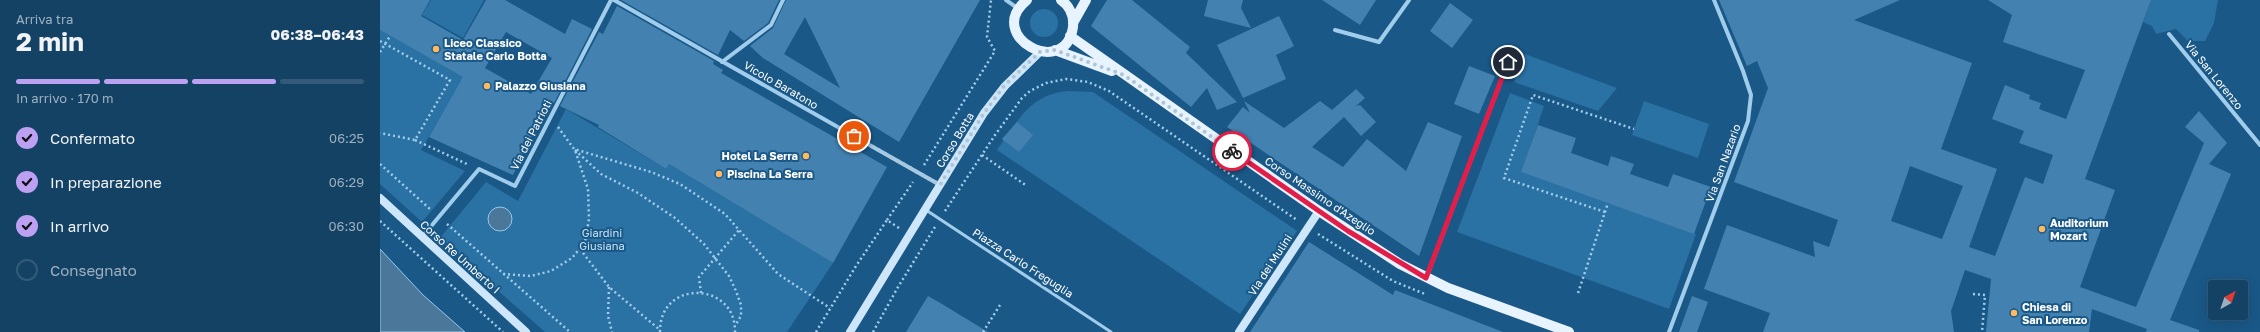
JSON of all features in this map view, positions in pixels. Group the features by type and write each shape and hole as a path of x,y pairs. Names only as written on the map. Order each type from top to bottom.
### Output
{"main road":[{"path":"1027,0 1019,9 1016,23 1020,39 1028,47 1040,52 1055,50 1064,44 1070,36 1073,23 1086,0"},
{"path":"1061,0 1069,9 1073,23"},
{"name":"Corso Massimo d'Azeglio","path":"1070,36 1319,211 1400,264 1426,278 1569,332"},
{"name":"Corso Massimo d'Azeglio","path":"1055,50 1124,75"},
{"name":"Corso Botta","path":"850,332 984,113 1004,86 1040,52"},
{"name":"Corso Re Umberto I","path":"380,198 526,332"},
{"name":"Via dei Mulini","path":"1239,332 1319,211"}],"street":[{"name":"Vicolo Baratono","path":"612,0 940,185"},
{"name":"Via dei Patrioti","path":"479,169 515,186 612,0"},
{"path":"722,62 771,25 783,0"},
{"path":"1006,0 1019,9"},
{"path":"1335,30 1379,42 1409,0"},
{"name":"Via San Nazario","path":"1669,332 1748,121 1751,95 1743,71 1714,0"},
{"name":"Via San Lorenzo","path":"2169,34 2260,145"},
{"path":"1426,278 1508,62"},
{"path":"422,237 479,169"}],"lane":[{"name":"Piazza Carlo Freguglia","path":"925,210 1111,332"}],"path":[{"path":"816,332 887,220 919,174 995,51 987,36 991,0"},
{"path":"380,52 390,36"},
{"path":"380,41 450,80 415,140"},
{"path":"873,332 924,244 982,155 1022,98 1030,91 1046,83 1066,79 1088,82 1109,91 1308,227 1393,281 1428,296"},
{"path":"1605,212 1504,178 1533,95 1634,129"},
{"path":"551,117 574,149 601,174 638,193 688,228 716,258 729,276 741,305 741,316 735,326"},
{"path":"380,133 415,140 479,169"},
{"path":"574,149 651,172 680,184 724,214 778,274 830,308"},
{"path":"502,274 531,276 551,271 572,258 585,242 589,219 588,189 574,149"},
{"path":"982,155 1026,186"},
{"path":"380,164 502,274 570,332"},
{"path":"1578,293 1608,203"},
{"path":"887,220 924,244"},
{"path":"380,221 503,332"},
{"path":"701,293 699,277 739,230"},
{"path":"580,249 609,287 660,331"},
{"path":"609,287 607,303 612,332"},
{"path":"660,331 663,315 672,302 685,295 701,293 713,296 726,306 731,314 735,326 735,332"},
{"path":"1972,294 1985,294 1982,332"},
{"path":"983,332 1000,304"}],"green space":[{"path":"431,0 484,0 463,38 422,15"},
{"path":"2151,0 2218,0 2214,23 2205,41 2188,41 2176,29 2156,34 2152,26 2143,22"},
{"path":"1044,9 1054,13 1058,23 1054,33 1044,37 1034,33 1030,23 1034,13"},
{"path":"380,30 464,77 421,150 465,171 422,222 380,184"},
{"path":"1525,54 1617,88 1598,111 1514,82"},
{"path":"1068,91 1093,92 1297,231 1240,314 997,150 1018,120 1034,104 1055,93"},
{"path":"1510,93 1544,106 1522,172 1696,234 1669,309 1457,232"},
{"path":"1644,101 1709,124 1698,158 1632,135"},
{"name":"Giardini Giusiana","path":"566,109 666,169 669,164 833,263 787,332 545,332 439,239 486,182 518,201"}],"shaded area":[{"path":"495,207 505,207 512,214 512,224 505,231 495,231 488,224 488,214"},
{"path":"380,249 423,295 465,332 380,332"}],"building":[{"name":"Palazzo Giusiana","path":"380,0 430,0 421,16 463,40 486,0 505,0 565,34 572,19 592,29 554,103 549,100 513,175 429,137 463,77 380,30","holes":["506,32 552,58 531,94 485,68"]},
{"path":"621,0 779,0 768,23 744,41 730,30 718,55"},
{"path":"786,0 980,0 899,142 763,58 750,46 773,28","holes":["805,17 840,88 784,54"]},
{"path":"1107,0 1132,0 1190,47 1186,53 1237,102 1217,110 1207,88 1191,107 1091,26"},
{"path":"1208,0 1243,0 1241,8 1251,28 1204,16"},
{"path":"1322,0 1376,0 1360,25"},
{"path":"1719,0 1900,0 1854,20 1972,63 1941,149 1997,169 1969,247 1995,256 2025,177 2043,184 2053,155 2019,143 2024,131 1992,119 2005,85 2030,95 2029,99 2041,103 2039,109 2066,119 2085,70 2003,42 2012,15 1988,0 2151,0 2085,179 2115,190 2080,287 2136,307 2204,143 2185,127 2199,111 2227,143 2209,164 2231,174 2170,320 2199,330 2199,332 2146,332 2147,329 2092,309 2089,332 1986,332 1991,279 1965,270 1951,311 1954,332 1763,332 1770,313 1704,289 1727,225 1815,257 1813,241 1829,247 1838,220 1734,182 1768,88 1757,61 1747,66","holes":["1910,166 1963,186 1942,239 1891,221"]},
{"path":"1450,3 1473,20 1452,48 1430,31"},
{"path":"617,6 714,61 713,64 723,70 721,73 887,167 833,263 669,164 666,169 598,127 599,125 560,106 599,32 603,34"},
{"path":"1279,16 1294,46 1276,55 1286,79 1243,98 1217,45"},
{"path":"1469,66 1495,76 1479,114 1454,104"},
{"path":"1356,89 1365,98 1356,106 1360,105 1376,122 1361,136 1344,117 1312,147 1343,167 1367,139 1406,171 1428,122 1462,136 1419,256 1227,127 1243,107 1250,113 1244,101 1284,128 1320,101 1332,110"},
{"path":"1017,122 1033,135 1019,152 1002,139"},
{"path":"1538,125 1576,138 1571,153 1608,166 1611,156 1634,164 1630,174 1668,187 1673,174 1711,187 1694,234 1521,172"},
{"path":"1309,242 1393,295 1395,290 1503,332 1250,332"},
{"path":"928,296 942,304 988,332 906,332"},
{"path":"1692,296 1708,302 1697,332 1679,332"}],"way so far":[{"path":"854,136 940,185 984,113 1004,86 1040,52 1055,50 1124,75 1232,151"}],"place":[{"name":"Liceo Classico Statale Carlo Botta","path":"436,49"},
{"name":"Palazzo Giusiana","path":"487,86"},
{"name":"Hotel La Serra","path":"806,156"},
{"name":"Piscina La Serra","path":"719,174"},
{"name":"Auditorium Mozart","path":"2042,229"},
{"name":"Chiesa di San Lorenzo","path":"2014,313"}],"route":[{"path":"1232,151 1348,231 1400,264 1426,278 1508,62"}]}
